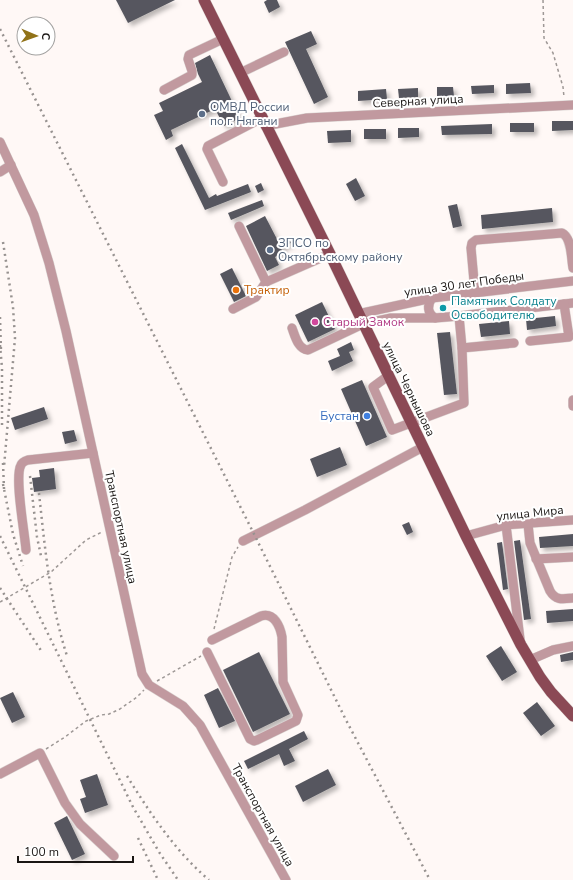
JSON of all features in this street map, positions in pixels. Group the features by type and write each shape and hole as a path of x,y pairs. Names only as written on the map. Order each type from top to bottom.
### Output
{"main road":[{"name":"улица Чернышова","path":"204,0 330,254 466,536 521,645 551,692 573,716"}],"street":[{"path":"164,90 192,75 188,58 189,55 223,39"},
{"path":"240,73 284,52"},
{"name":"Северная улица","path":"223,182 207,149 208,146 264,122 307,118 569,105"},
{"name":"Транспортная улица","path":"0,142 34,214 49,263 93,453 139,664 144,679 149,685 183,706 200,725 286,880"},
{"path":"0,172 11,165"},
{"path":"239,226 266,282"},
{"path":"475,292 471,248 472,243 476,240 562,233 566,235 569,241 573,268"},
{"path":"233,309 256,297 266,282 330,254"},
{"name":"улица 30 лет Победы","path":"361,319 432,298 573,281"},
{"path":"432,298 429,302 428,309 430,315 435,318"},
{"path":"530,341 571,336 569,304"},
{"name":"улица 30 лет Победы","path":"361,319 399,317 435,318 569,304"},
{"path":"388,376 373,387 392,430 464,403 459,316"},
{"path":"292,328 300,347 304,350 308,350 361,319"},
{"path":"462,348 514,343"},
{"path":"573,400 573,406"},
{"path":"243,541 305,510 423,447"},
{"path":"26,550 19,483 20,466 28,460 93,453"},
{"name":"улица Мира","path":"466,536 506,525 573,520"},
{"path":"528,524 530,543 553,597 559,599 573,598"},
{"path":"506,525 521,645"},
{"path":"536,560 573,558"},
{"path":"207,652 250,740 257,740 296,721 298,715 283,682 282,637 274,618 268,614 261,616 212,640"},
{"path":"530,660 553,650 573,646"},
{"path":"0,774 40,753 72,814 80,824 114,856"}],"path":[{"path":"543,0 544,38 553,53 569,105"},
{"path":"0,602 51,572 86,540 109,528"},
{"path":"212,640 232,557 236,549 243,541"},
{"path":"40,753 65,737 86,720 109,714 120,709 137,697 149,685 207,652"}],"building":[{"path":"116,0 175,0 128,23"},
{"path":"267,0 277,0 280,7 269,13 264,2"},
{"path":"311,31 317,44 306,49 328,97 314,104 285,42"},
{"path":"210,55 240,118 224,126 215,109 171,130 173,136 166,140 154,115 163,111 159,103 202,82 195,63"},
{"path":"530,83 531,93 506,94 506,84"},
{"path":"494,85 494,93 472,94 471,86"},
{"path":"437,87 453,87 454,96 437,97"},
{"path":"418,88 418,97 399,98 398,89"},
{"path":"386,89 387,99 358,101 358,91"},
{"path":"552,121 573,121 573,130 552,131"},
{"path":"510,123 534,123 534,132 510,132"},
{"path":"492,124 492,134 442,135 441,126"},
{"path":"398,128 419,128 419,137 398,138"},
{"path":"364,129 386,129 386,139 364,139"},
{"path":"351,130 351,142 328,143 327,131"},
{"path":"182,144 209,198 216,194 217,196 248,184 251,192 205,210 175,148"},
{"path":"356,178 365,196 355,201 346,184"},
{"path":"261,183 264,190 258,193 255,186"},
{"path":"262,200 264,206 231,220 228,213"},
{"path":"457,204 462,226 453,228 448,206"},
{"path":"552,208 553,222 482,229 481,215"},
{"path":"265,216 278,241 288,236 291,243 281,248 283,253 275,257 279,265 267,271 246,226"},
{"path":"232,268 246,296 234,302 220,274"},
{"name":"Старый Замок","path":"322,302 335,329 308,342 295,315"},
{"path":"555,316 556,326 527,330 526,319"},
{"path":"509,321 510,334 481,337 479,324"},
{"path":"450,332 457,394 444,395 437,333"},
{"path":"351,342 354,350 349,352 353,361 332,371 328,361 340,356 337,349"},
{"path":"362,380 387,437 366,446 341,389"},
{"path":"44,407 48,419 15,430 11,418"},
{"path":"74,430 77,441 65,444 62,432"},
{"path":"340,447 347,465 317,477 310,459"},
{"path":"54,468 56,489 34,492 32,478 40,477 39,470"},
{"path":"409,522 413,532 407,535 402,525"},
{"path":"573,534 573,546 540,548 539,537"},
{"path":"520,540 531,619 524,620 514,541"},
{"path":"502,542 508,589 503,590 497,543"},
{"path":"573,609 573,621 547,623 546,611"},
{"path":"501,646 517,672 502,681 486,656"},
{"path":"259,652 290,714 253,732 223,670"},
{"path":"573,652 573,660 561,662 560,655"},
{"path":"218,688 235,721 219,728 204,695"},
{"path":"13,692 25,717 12,723 0,698"},
{"path":"537,702 555,726 541,736 523,713"},
{"path":"304,731 308,739 289,749 295,761 284,766 279,754 248,769 244,761"},
{"path":"328,769 336,785 303,802 295,786"},
{"path":"97,774 108,805 85,813 80,799 86,797 80,780"},
{"path":"67,816 85,854 72,860 54,823"}],"railway":[{"path":"0,29 346,720 430,880"},
{"path":"3,242 13,307 15,338 4,467"},
{"path":"0,317 1,351"},
{"path":"0,345 2,368 2,425"},
{"path":"3,463 4,489"},
{"path":"30,476 37,537 41,556"},
{"path":"3,484 13,534 23,566"},
{"path":"39,493 52,596 67,656"},
{"path":"0,536 133,807 159,852 178,880"},
{"path":"0,588 42,652"},
{"path":"127,776 154,818 174,844 209,880"},
{"path":"138,838 158,880"}],"place":[{"name":"ОМВД России по г. Нягани","path":"202,114"},
{"name":"ЗПСО по Октябрьскому району","path":"270,250"},
{"name":"Трактир","path":"236,290"},
{"name":"Памятник Солдату Освободителю","path":"443,308"},
{"name":"Старый Замок","path":"315,322"},
{"name":"Бустан","path":"367,416"}]}
